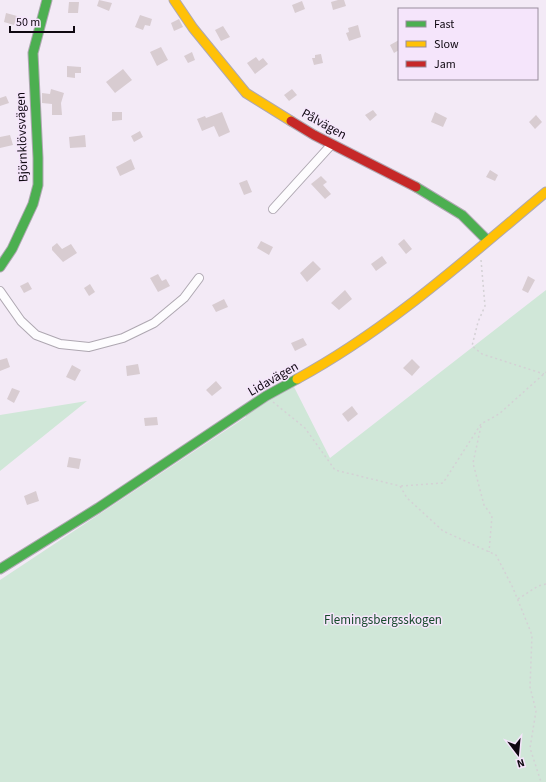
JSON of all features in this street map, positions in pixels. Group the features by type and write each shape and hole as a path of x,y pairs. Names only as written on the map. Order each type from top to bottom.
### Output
{"street":[{"name":"Björnklövsvägen","path":"0,266 12,249 33,204 38,186 33,53 47,0"},
{"name":"Pålvägen","path":"174,0 193,28 246,93 308,131 406,181 462,215 487,240"},
{"path":"273,209 332,144"},
{"name":"Lidavägen","path":"0,569 98,508 266,396 316,369 376,331 424,295 487,240 546,192"},
{"path":"0,291 21,321 36,335 60,344 89,347 123,338 154,322 184,298 199,278"}],"path":[{"path":"477,249 480,253 481,260 485,306 483,314 478,322 472,346 482,354 545,373"},
{"path":"266,396 304,428 335,470 400,486 443,484 481,424 499,414 545,373"},
{"path":"481,424 473,463 484,505 492,516 489,552"},
{"path":"400,486 408,498 443,531 496,555 518,599 532,635 530,687 536,711 530,748 541,782"},
{"path":"518,599 538,586 546,584"}],"green space":[{"name":"Flemingsbergsskogen","path":"546,290 546,782 0,782 0,580 246,417 243,412 293,385 330,458"},
{"path":"87,401 0,471 0,415"}],"building":[{"path":"99,0 112,3 109,11 97,6"},
{"path":"344,0 346,6 333,10 331,2"},
{"path":"302,1 305,9 295,13 292,5"},
{"path":"69,2 79,2 78,13 68,13"},
{"path":"6,13 17,16 14,25 4,22"},
{"path":"140,15 152,19 150,26 145,25 143,30 135,27"},
{"path":"179,19 183,27 174,31 171,23"},
{"path":"358,25 361,37 349,41 346,33 349,32 348,28"},
{"path":"223,26 230,37 221,41 215,30"},
{"path":"398,41 398,51 394,53 390,45"},
{"path":"161,47 168,60 157,66 150,52"},
{"path":"192,52 195,60 188,63 184,56"},
{"path":"321,54 323,63 314,65 312,58 315,58 315,55"},
{"path":"256,57 259,61 263,58 268,64 255,74 247,63"},
{"path":"67,66 81,67 81,73 75,73 75,78 67,77"},
{"path":"123,69 132,80 115,93 106,82"},
{"path":"51,89 64,93 61,103 62,115 52,115 52,104 42,103 42,93 50,94"},
{"path":"292,89 297,95 289,101 284,95"},
{"path":"6,96 9,103 0,106 0,98"},
{"path":"373,110 377,115 370,121 365,115"},
{"path":"112,112 122,112 122,120 112,121"},
{"path":"222,112 230,132 219,137 214,126 202,131 197,119 205,116 206,118"},
{"path":"435,112 447,118 443,127 431,122"},
{"path":"536,115 542,122 535,129 529,122"},
{"path":"140,131 143,137 134,142 131,136"},
{"path":"10,135 13,145 0,148 0,137"},
{"path":"85,135 86,147 70,148 69,137"},
{"path":"131,159 135,169 120,176 116,167"},
{"path":"490,170 498,175 495,181 486,177"},
{"path":"321,176 327,182 323,185 331,194 325,199 311,184"},
{"path":"247,180 252,192 244,195 239,183"},
{"path":"404,239 412,249 406,254 398,244"},
{"path":"261,241 273,247 269,255 257,248"},
{"path":"57,243 62,249 71,244 77,253 63,262 52,250 52,247"},
{"path":"382,256 387,263 376,271 371,264"},
{"path":"313,261 321,269 307,282 300,273"},
{"path":"158,274 162,281 166,279 170,286 158,292 150,278"},
{"path":"528,276 535,280 528,293 522,290"},
{"path":"28,282 32,289 24,293 20,286"},
{"path":"90,284 95,292 89,296 84,288"},
{"path":"345,290 352,299 339,310 331,303"},
{"path":"224,299 228,307 216,312 212,305"},
{"path":"303,338 307,345 295,351 291,343"},
{"path":"7,358 10,367 0,371 0,360"},
{"path":"412,359 420,367 412,376 403,368"},
{"path":"138,364 140,374 127,376 126,366"},
{"path":"72,365 81,370 75,381 66,377"},
{"path":"216,381 222,388 212,396 206,390"},
{"path":"12,388 20,391 14,403 7,399"},
{"path":"352,406 358,414 348,422 342,414"},
{"path":"157,417 158,425 145,426 144,418"},
{"path":"69,457 81,459 79,469 67,467"},
{"path":"36,491 39,501 27,505 24,496"}],"traffic: fast":[{"path":"0,267 12,249 33,204 38,185 33,53 47,0"},
{"path":"416,187 462,215 487,240"},
{"path":"0,569 98,508 266,396 297,379"}],"traffic: slow":[{"path":"174,0 193,28 246,93 291,121"},
{"path":"297,379 331,359 395,316 546,192"}],"traffic: jam":[{"path":"291,121 314,135 416,187"}]}
